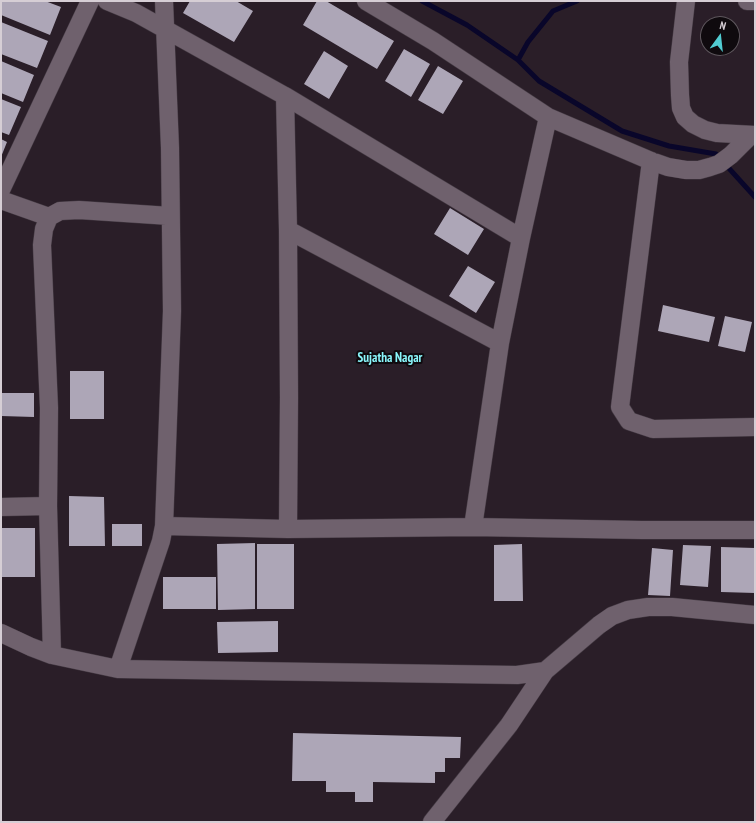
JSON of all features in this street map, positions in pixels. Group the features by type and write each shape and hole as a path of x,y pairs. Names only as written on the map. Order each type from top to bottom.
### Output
{"street":[{"path":"1,190 90,1"},
{"path":"107,1 136,13 166,29 285,96 521,238"},
{"path":"118,669 161,541 164,526 172,311 170,148 164,1"},
{"path":"366,1 433,41 548,117 668,167 686,170 699,170 719,164 753,135"},
{"path":"686,1 679,62 681,108 685,117 693,124 705,130 717,133 753,135"},
{"path":"747,1 755,2"},
{"path":"285,96 290,398 288,529"},
{"path":"473,527 500,343 521,238 548,117"},
{"path":"652,161 620,407 629,421 652,429 755,427"},
{"path":"1,200 49,217"},
{"path":"52,655 48,506 49,408 42,245 44,229 49,217 60,211 79,210 170,216"},
{"path":"288,230 500,343"},
{"path":"1,507 48,506"},
{"path":"164,526 288,529 473,527 642,530 755,530"},
{"path":"432,822 509,725 545,671 599,625 612,616 628,610 648,607 672,607 755,615"},
{"path":"1,633 52,655 118,669 517,675 545,671"}],"building":[{"path":"1,1 45,1 61,7 50,35 1,15"},
{"path":"190,1 236,1 253,11 234,42 183,13"},
{"path":"317,1 326,1 394,41 377,69 303,25"},
{"path":"1,22 48,41 37,68 1,54"},
{"path":"404,49 430,64 411,97 385,81"},
{"path":"324,51 348,66 329,99 304,84"},
{"path":"1,61 34,75 23,102 1,93"},
{"path":"438,66 463,81 443,114 418,100"},
{"path":"1,99 21,107 9,135 1,132"},
{"path":"1,139 7,142 1,157"},
{"path":"450,208 484,229 468,255 434,234"},
{"path":"468,266 495,282 476,313 449,296"},
{"path":"663,305 715,317 709,342 658,331"},
{"path":"725,316 752,322 745,352 718,346"},
{"path":"70,371 104,371 104,419 70,419"},
{"path":"1,393 34,393 34,417 1,416"},
{"path":"69,496 104,497 105,546 69,546"},
{"path":"112,524 142,524 142,546 112,546"},
{"path":"2,528 35,528 35,577 2,577"},
{"path":"255,543 255,609 218,610 217,544"},
{"path":"257,544 294,544 294,609 257,609"},
{"path":"522,544 523,601 494,601 494,545"},
{"path":"683,545 711,546 708,587 680,585"},
{"path":"721,547 755,548 755,593 721,592"},
{"path":"652,548 673,550 670,596 648,595"},
{"path":"163,577 216,577 216,609 163,609"},
{"path":"278,621 278,652 218,653 217,622"},
{"path":"293,733 461,737 460,758 445,758 445,772 435,772 435,783 373,782 373,802 355,802 355,792 326,792 326,781 292,781"}],"waterway":[{"path":"422,1 467,25 518,60 539,81 622,131 669,146 716,154 755,197"},
{"path":"518,60 528,42 553,11 577,1"}],"district":[{"name":"Sujatha Nagar","path":"390,358"}]}
